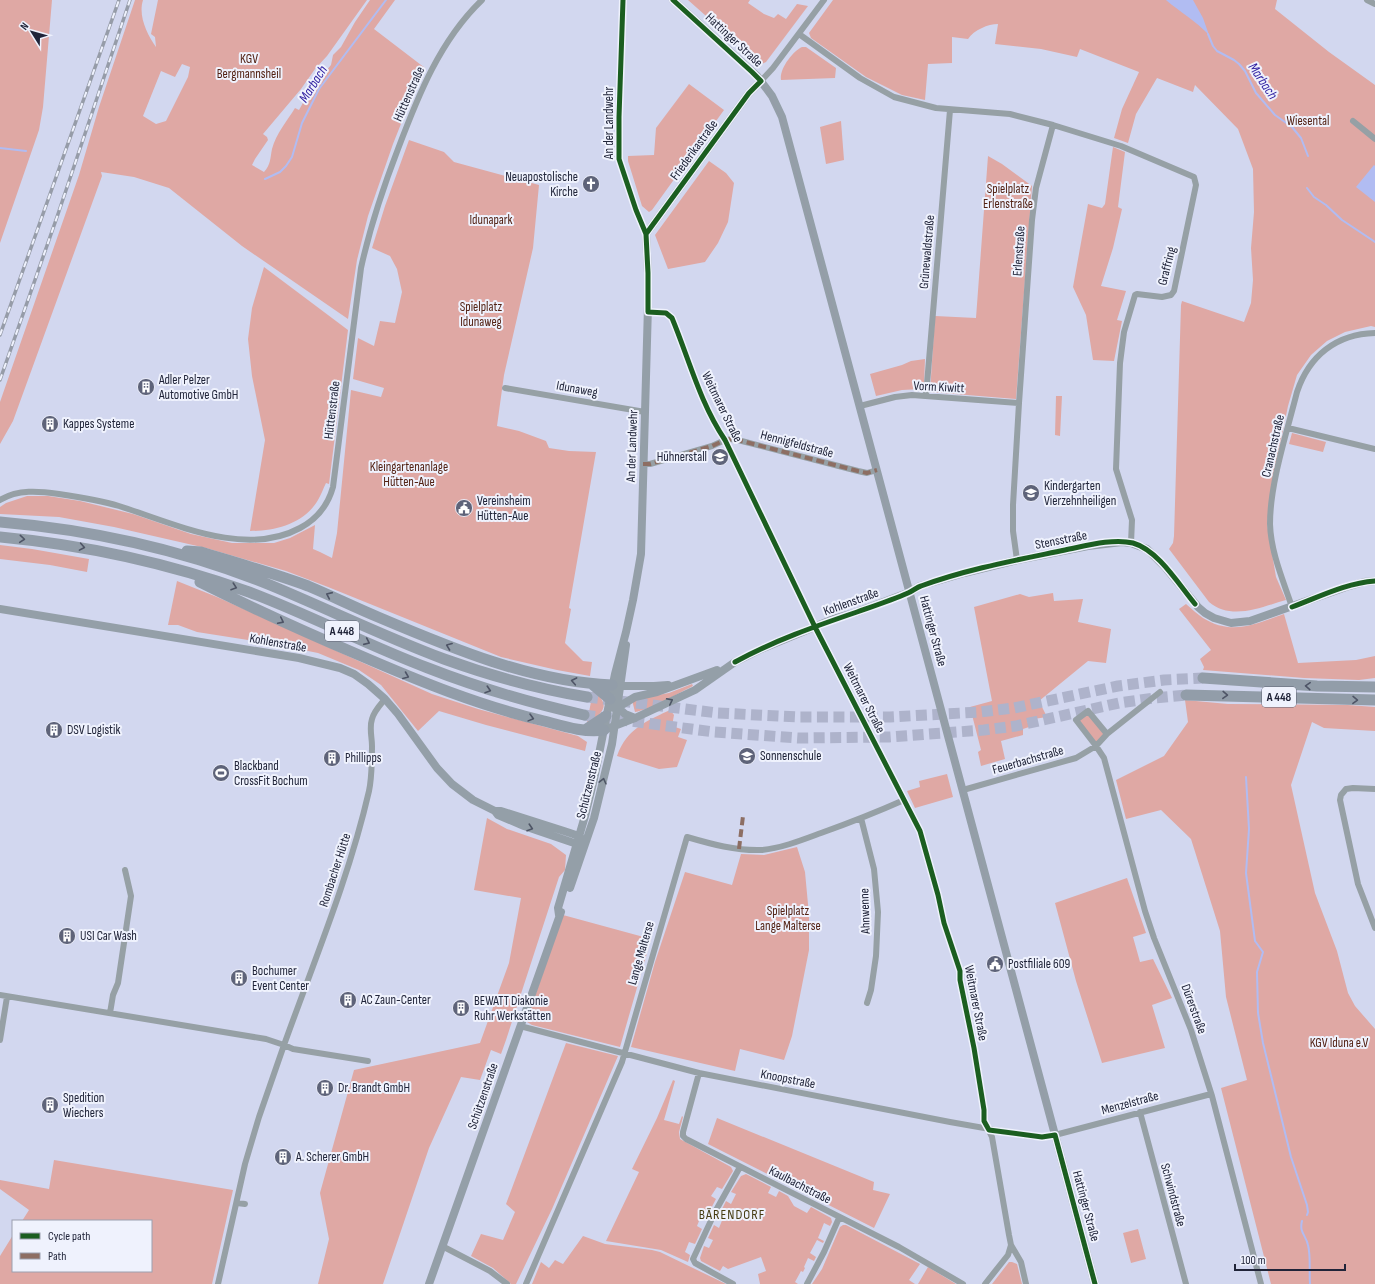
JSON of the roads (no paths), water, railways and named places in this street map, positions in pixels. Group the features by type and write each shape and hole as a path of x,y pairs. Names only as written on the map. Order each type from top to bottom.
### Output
{"highway":[{"name":"A 448","path":"0,522 74,531 150,546 206,562 270,585 443,659 537,688 587,697"},
{"name":"A 448","path":"0,537 91,549 170,567 256,595 427,668 519,699 584,715"},
{"path":"150,546 201,552 242,564 309,587 384,620 469,654 540,674 592,684 616,686"},
{"path":"170,567 309,634 405,675 459,696 504,711 560,725 594,732 604,730"},
{"name":"A 448","path":"1203,678 1309,686 1375,687"},
{"path":"592,684 613,703"},
{"name":"A 448","path":"1186,695 1375,700"},
{"path":"585,730 606,716"}],"street":[{"name":"Hüttenstraße","path":"0,500 14,494 28,492 42,491 62,494 96,500 208,535 242,539 271,539 283,536 292,533 314,519 329,499 334,487 361,268 367,240 379,203 422,88 436,62 452,38 469,14 482,0"},
{"name":"An der Landwehr","path":"614,726 613,703 621,649 626,632 641,554 648,312 646,234 636,210 619,159 618,117 623,0"},
{"name":"Hattinger Straße","path":"674,0 761,81 775,101 786,128 1095,1284"},
{"name":"Friederikastraße","path":"646,234 749,93 773,68 824,0"},
{"path":"1367,0 1375,4"},
{"path":"798,34 860,78 894,97 922,105 950,110 1010,114 1053,125"},
{"name":"Grünewaldstraße","path":"926,396 950,110"},
{"path":"1353,121 1375,139"},
{"name":"Erlenstraße","path":"1017,560 1013,531 1013,504 1032,220 1036,188 1053,125"},
{"name":"Graffring","path":"1053,125 1121,146 1146,156 1194,177 1196,185 1176,285 1173,293 1162,297 1135,295 1124,332 1119,372 1116,469 1132,520 1131,543"},
{"name":"Weitmarer Straße","path":"648,312 666,313 672,318 703,400 718,430 725,440 815,626 920,831 938,895 944,923 960,971 960,980 984,1110 984,1121 989,1130 1005,1206 1011,1245 1020,1262 1026,1284"},
{"name":"Cranachstraße","path":"1292,607 1279,572 1272,543 1270,525 1271,504 1276,477 1300,381 1319,354 1335,343 1361,333 1375,333"},
{"name":"Idunaweg","path":"505,388 645,412"},
{"name":"Vorm Kiwitt","path":"860,406 895,397 926,396 1019,403"},
{"path":"1288,428 1375,449"},
{"name":"Hennigfeldstraße","path":"643,464 650,464 712,446 725,440 734,439 867,473 877,470"},
{"name":"Stensstraße","path":"910,592 920,586 1017,560 1113,542 1131,543 1147,549 1156,557 1198,608 1214,618 1231,623 1244,622 1292,607 1346,587 1364,582 1375,581"},
{"name":"Kohlenstraße","path":"613,703 685,683 815,626 910,592"},
{"name":"Kohlenstraße","path":"0,609 299,658 340,668 354,674 385,699 398,714 437,768 452,784 472,800 495,811 498,816 524,826 581,841"},
{"name":"Kohlenstraße","path":"614,726 635,718 695,690 735,662"},
{"name":"Kohlenstraße","path":"616,686 654,686 685,683"},
{"name":"Feuerbachstraße","path":"963,790 1076,758 1096,746 1107,734 1160,692"},
{"name":"Rombacher Hütte","path":"218,1284 245,1164 259,1117 337,901 355,846 370,789 372,759 370,729 372,719 376,709 385,699"},
{"name":"An der Landwehr","path":"604,730 606,716 613,703"},
{"path":"613,703 625,714 635,718"},
{"path":"1096,746 1076,720 1088,711 1107,734"},
{"path":"604,730 614,726"},
{"name":"Schützenstraße","path":"581,841 594,818 612,744 614,726"},
{"name":"Schützenstraße","path":"429,1284 559,916 563,910 581,841 604,730"},
{"name":"Dürerstraße","path":"1096,746 1104,758 1154,938 1183,1008 1211,1094 1261,1284"},
{"path":"1375,789 1346,789 1341,794 1340,800 1358,884 1375,928"},
{"name":"Lange Malterse","path":"526,1284 622,1062 687,837 719,846 746,850 763,850 796,842 904,800"},
{"name":"Ahnwenne","path":"861,818 874,869 878,912 876,956 871,990 867,1003"},
{"path":"110,1013 113,994 118,983 131,896 125,870"},
{"path":"0,995 266,1039 293,1049 368,1061"},
{"path":"0,1040 7,996"},
{"name":"Knoopstraße","path":"520,1026 699,1073 989,1130 1042,1137 1055,1135"},
{"name":"Kaulbachstraße","path":"699,1073 683,1136 686,1139 839,1218 899,1247 963,1284"},
{"name":"Menzelstraße","path":"1055,1135 1211,1094"},
{"name":"Schwindstraße","path":"1140,1112 1186,1284"},
{"path":"733,1284 695,1263 694,1259 715,1212 740,1167"},
{"path":"237,1202 245,1204"},
{"path":"807,1284 824,1252 839,1218"},
{"path":"985,1284 1008,1255 1011,1245"},
{"path":"442,1246 490,1271 507,1284"}],"water":[{"path":"1166,0 1193,0 1203,18 1209,35 1199,25"},
{"path":"1374,165 1375,166 1375,202 1356,187"}],"waterway":[{"name":"Marbach","path":"265,179 280,172 286,166 292,157 302,123 319,89 386,0"},
{"name":"Marbach","path":"1208,34 1217,51 1239,64 1245,71 1256,93 1275,115 1292,127 1301,138 1308,156"},
{"name":"Marbach","path":"0,148 26,151"},
{"name":"Marbach","path":"1307,188 1314,197 1326,205 1342,220 1375,242"},
{"path":"1246,777 1249,829 1246,873 1255,941 1263,952 1257,972 1258,1013 1263,1043 1291,1157 1307,1205 1307,1215"},
{"path":"1302,1221 1301,1228 1309,1250 1310,1284"}],"tunnel":[{"path":"587,697 718,713 798,717 890,717 980,712 1014,708 1118,686 1164,680 1203,678"},
{"path":"584,715 714,732 798,738 889,737 984,730 1016,726 1119,703 1186,695"}],"tram line":[{"path":"671,0 756,77 778,111 783,124 1094,1284"}],"railway":[{"path":"0,335 119,0"},
{"path":"0,380 130,0"}],"place":[{"name":"Neuapostolische Kirche","path":"591,184"},
{"name":"Adler Pelzer Automotive GmbH","path":"146,387"},
{"name":"Kappes Systeme","path":"50,424"},
{"name":"Hühnerstall","path":"720,457"},
{"name":"Kindergarten Vierzehnheiligen","path":"1031,493"},
{"name":"Vereinsheim Hütten-Aue","path":"464,508"},
{"name":"DSV Logistik","path":"54,730"},
{"name":"Sonnenschule","path":"747,756"},
{"name":"Phillipps","path":"332,758"},
{"name":"Blackband CrossFit Bochum","path":"221,773"},
{"name":"USI Car Wash","path":"67,936"},
{"name":"Postfiliale 609","path":"995,964"},
{"name":"Bochumer Event Center","path":"239,978"},
{"name":"AC Zaun-Center","path":"348,1000"},
{"name":"BEWATT Diakonie Ruhr Werkstätten","path":"461,1008"},
{"name":"Dr. Brandt GmbH","path":"325,1088"},
{"name":"Spedition Wiechers","path":"50,1105"},
{"name":"A. Scherer GmbH","path":"283,1157"}],"district":[{"name":"BÄRENDORF","path":"732,1214"}],"park label":[{"name":"KGV Bergmannsheil","path":"249,66"},
{"name":"Wiesental","path":"1308,121"},
{"name":"Spielplatz Erlenstraße","path":"1008,196"},
{"name":"Idunapark","path":"491,220"},
{"name":"Spielplatz Idunaweg","path":"481,314"},
{"name":"Kleingartenanlage Hütten-Aue","path":"409,474"},
{"name":"Spielplatz Lange Malterse","path":"788,918"},
{"name":"KGV Iduna e.V","path":"1339,1043"}]}
